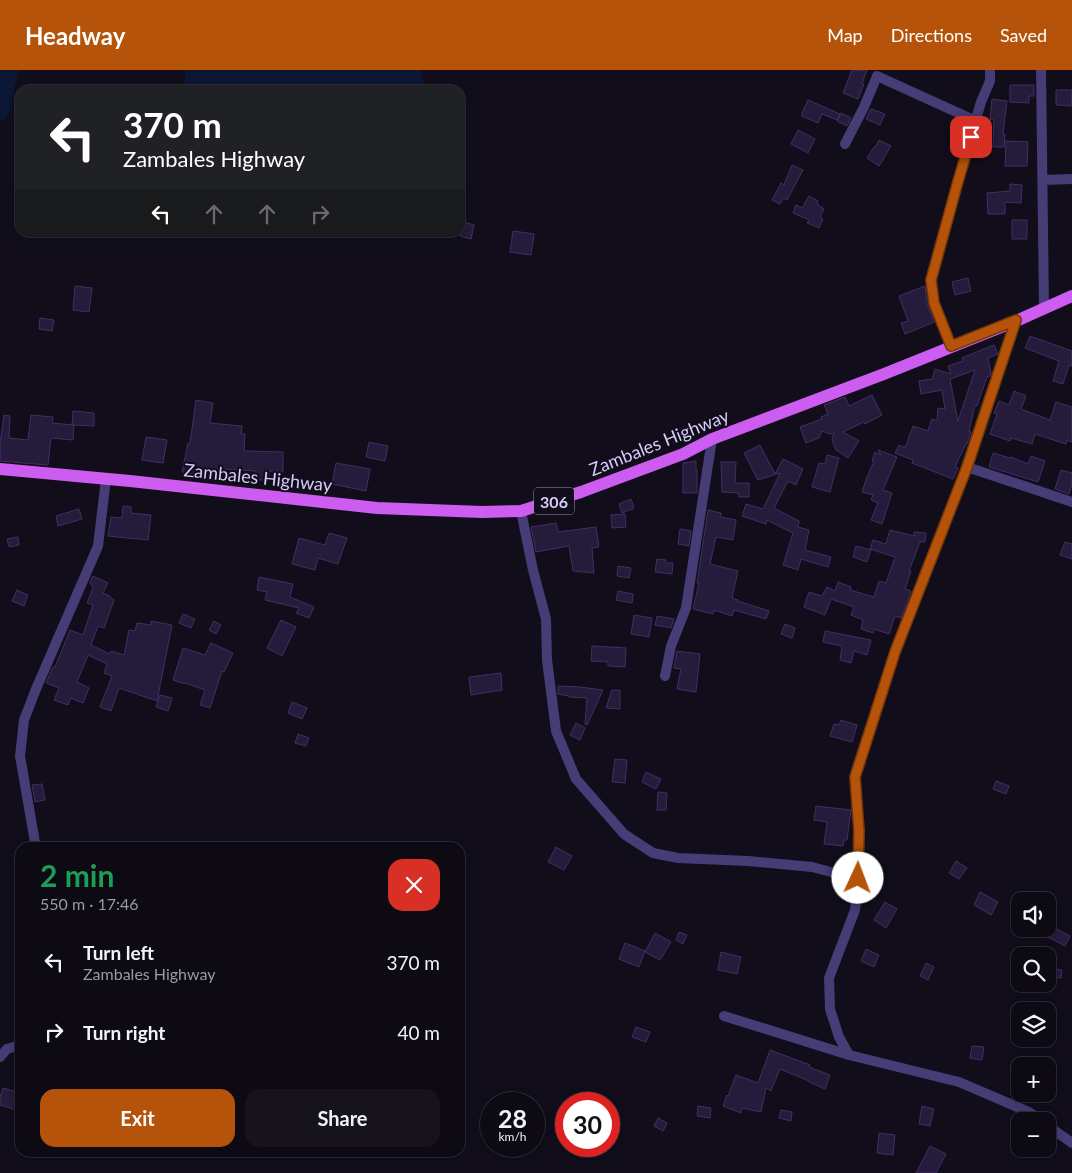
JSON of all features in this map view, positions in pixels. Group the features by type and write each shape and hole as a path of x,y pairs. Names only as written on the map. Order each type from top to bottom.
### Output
{"main road":[{"name":"Zambales Highway","path":"0,469 377,508 482,512 520,511 581,492 683,454 712,439 875,377 1072,296"}],"street":[{"path":"951,346 934,303 931,280 981,102 990,81 990,70"},
{"path":"1041,70 1044,308"},
{"path":"845,144 877,76 976,120"},
{"path":"1043,180 1072,179"},
{"path":"849,1055 839,1037 830,1009 829,978 855,910 859,831 855,777 895,652 967,467 1016,320"},
{"path":"665,676 671,646 686,608 712,439"},
{"path":"967,467 1072,502"},
{"path":"35,842 20,756 24,720 98,546 106,479"},
{"path":"520,511 546,620 547,660 556,731 576,778 624,834 652,852 678,858 812,866 858,878"},
{"path":"724,1016 849,1055 959,1082 1029,1112"},
{"path":"0,1058 7,1049 15,1047"},
{"path":"1056,1132 1072,1143"}],"water":[{"path":"185,70 421,70 425,85 185,85"}],"building":[{"path":"852,70 867,70 858,99 843,93"},
{"path":"1010,85 1034,85 1034,96 1029,96 1029,103 1010,102"},
{"path":"1056,90 1072,90 1072,106 1056,105"},
{"path":"992,99 1007,101 1003,134 1005,134 1004,147 993,147 994,120 990,119"},
{"path":"808,100 840,114 837,120 822,114 818,123 802,116"},
{"path":"871,109 885,114 880,125 866,119"},
{"path":"841,113 851,118 847,126 837,121"},
{"path":"798,130 815,139 808,153 791,144"},
{"path":"879,140 891,146 879,166 867,158"},
{"path":"1006,141 1028,142 1027,166 1005,166"},
{"path":"792,165 803,170 787,200 783,198 780,204 772,200 781,183 784,185"},
{"path":"1010,184 1022,185 1021,203 1005,202 1005,214 988,214 987,193 1010,191"},
{"path":"809,196 818,201 817,204 824,209 820,217 823,219 819,228 807,223 809,220 793,213 796,205 802,208"},
{"path":"1012,220 1027,220 1027,239 1012,239"},
{"path":"465,222 474,225 471,239 464,237"},
{"path":"513,231 534,234 531,255 510,252"},
{"path":"968,278 971,291 955,295 952,282"},
{"path":"75,286 92,288 89,312 73,310"},
{"path":"925,286 927,304 934,322 905,334 901,323 908,321 899,296"},
{"path":"40,318 54,320 52,331 39,329"},
{"path":"1030,336 1072,351 1072,366 1069,365 1063,384 1053,381 1059,361 1025,348"},
{"path":"994,345 998,354 988,358 991,373 987,377 977,406 975,405 969,431 971,432 955,467 958,468 953,479 912,463 913,460 895,453 899,445 905,448 913,426 928,431 932,419 937,421 938,408 945,409 942,390 921,394 919,381 932,379 935,369 951,374 948,366 963,361 962,358","holes":["975,370 958,421 950,379"]},
{"path":"1014,391 1026,396 1021,409 1050,420 1056,402 1072,407 1072,442 1067,440 1066,444 1035,434 1032,444 1011,438 1010,441 990,434 997,414 994,413 999,401 1009,405"},
{"path":"872,395 882,415 843,432 859,441 848,458 836,450 832,440 834,433 830,434 822,431 819,438 806,443 800,427 822,419 821,417 828,414 824,405 845,397 849,406"},
{"path":"196,400 213,403 210,423 242,426 241,434 245,434 244,451 283,452 283,472 269,471 269,480 256,480 256,471 220,469 219,474 199,471 198,475 182,472 188,443 190,443"},
{"path":"73,411 94,413 94,426 72,425"},
{"path":"4,415 10,416 9,438 28,440 31,415 53,417 52,423 74,425 73,440 51,438 48,465 0,461"},
{"path":"146,437 167,440 163,463 142,460"},
{"path":"369,442 388,446 385,461 366,457"},
{"path":"760,445 775,474 783,459 803,469 796,485 788,481 774,508 799,521 798,527 809,530 805,550 831,557 828,567 801,559 798,570 783,565 793,533 767,520 766,524 742,516 746,504 763,509 780,473 758,480 744,453"},
{"path":"878,450 897,457 883,490 892,493 882,524 871,520 878,503 871,500 873,495 862,492 874,461 872,461 875,452 881,455"},
{"path":"993,453 1011,457 1028,464 1031,456 1045,461 1038,482 989,467"},
{"path":"827,455 839,458 830,492 812,487 819,463 825,464"},
{"path":"696,461 697,493 683,493 683,463"},
{"path":"721,462 736,462 735,483 749,483 749,497 739,497 739,493 722,492"},
{"path":"336,463 370,469 366,491 332,484"},
{"path":"1061,470 1072,473 1069,494 1055,489"},
{"path":"631,499 634,508 622,513 619,504"},
{"path":"123,506 131,507 131,513 151,515 148,540 108,536 111,517 122,518"},
{"path":"79,509 82,519 58,526 56,516"},
{"path":"708,510 721,513 720,517 736,520 733,540 716,537 710,564 738,571 732,598 769,611 766,619 734,610 732,616 714,610 713,614 693,609 699,583 697,583"},
{"path":"625,514 626,527 612,528 611,515"},
{"path":"556,523 558,532 596,527 599,547 592,548 594,573 573,571 569,546 536,552 531,527"},
{"path":"680,529 691,531 689,546 678,544"},
{"path":"890,530 914,536 914,532 926,533 925,542 920,542 909,571 911,571 905,589 911,591 910,594 901,618 895,616 889,634 874,629 873,633 861,629 863,620 851,615 854,607 831,599 825,615 804,607 809,592 822,596 827,587 835,591 838,582 851,587 850,590 874,597 879,581 886,583 895,557 870,549 873,540 886,544"},
{"path":"329,533 347,538 338,564 318,558 315,570 292,564 299,538 325,545"},
{"path":"18,537 19,545 9,547 7,539"},
{"path":"1065,542 1072,544 1072,559 1060,555"},
{"path":"856,546 871,550 867,562 853,557"},
{"path":"657,559 666,560 666,563 673,563 672,574 655,572"},
{"path":"618,566 631,568 629,578 617,576"},
{"path":"93,576 108,583 103,593 114,600 104,628 98,626 91,645 110,654 111,651 124,655 129,630 135,631 137,623 151,625 151,621 172,625 157,701 119,688 111,711 100,707 112,676 104,673 107,664 88,655 77,682 89,688 83,703 71,698 68,705 54,700 59,688 46,683 53,667 55,667 70,630 83,635 93,605 87,603 93,588 90,582"},
{"path":"259,577 293,584 290,597 314,607 309,618 296,613 299,608 265,600 267,592 257,590"},
{"path":"17,590 28,595 24,606 12,601"},
{"path":"618,591 633,594 632,603 616,600"},
{"path":"183,614 195,619 191,628 179,623"},
{"path":"634,615 652,618 649,637 631,634"},
{"path":"657,616 674,619 671,628 655,625"},
{"path":"281,620 296,627 282,656 267,648"},
{"path":"214,621 221,625 216,634 209,630"},
{"path":"785,624 795,628 792,638 781,634"},
{"path":"825,631 871,640 867,655 854,651 851,663 840,660 842,646 823,642"},
{"path":"211,643 233,653 224,672 222,671 210,708 200,705 205,690 173,680 183,648 205,655"},
{"path":"592,646 626,648 625,667 608,666 608,662 591,661"},
{"path":"677,651 700,654 696,692 677,689 681,669 674,668"},
{"path":"501,673 502,690 471,695 469,677"},
{"path":"558,686 603,690 587,725 585,724 587,698 558,694"},
{"path":"612,690 620,690 620,709 606,708"},
{"path":"160,695 172,698 168,711 156,707"},
{"path":"292,702 307,708 302,719 288,713"},
{"path":"841,720 857,725 852,742 830,736 834,724 839,725"},
{"path":"576,723 585,728 580,740 570,735"},
{"path":"298,734 309,738 306,746 295,743"},
{"path":"615,759 627,760 625,783 612,782"},
{"path":"646,772 661,779 656,789 642,782"},
{"path":"996,781 1009,786 1006,794 993,789"},
{"path":"42,784 45,800 35,802 32,785"},
{"path":"658,792 667,793 666,810 657,810"},
{"path":"816,806 851,810 847,840 844,840 843,846 824,844 827,822 814,820"},
{"path":"556,847 572,856 564,870 548,862"},
{"path":"956,861 967,868 959,879 949,873"},
{"path":"980,892 998,902 991,915 974,905"},
{"path":"885,902 897,909 886,928 874,920"},
{"path":"1056,929 1070,936 1065,946 1048,937 1056,937"},
{"path":"679,932 687,935 683,944 676,940"},
{"path":"655,933 671,942 660,960 645,952"},
{"path":"625,943 645,951 639,967 619,959"},
{"path":"866,949 879,955 874,967 861,961"},
{"path":"721,952 741,957 737,974 718,970"},
{"path":"926,963 934,967 928,980 920,976"},
{"path":"1056,969 1062,970 1061,978 1056,978"},
{"path":"636,1027 650,1032 646,1042 632,1037"},
{"path":"972,1046 984,1047 982,1060 970,1058"},
{"path":"770,1050 810,1065 809,1067 830,1075 825,1089 780,1069 771,1091 766,1088 761,1112 742,1108 741,1113 723,1106 736,1075 758,1083"},
{"path":"3,1088 15,1092 15,1109 0,1105"},
{"path":"698,1106 711,1108 710,1118 697,1116"},
{"path":"922,1106 934,1109 930,1126 919,1124"},
{"path":"781,1110 792,1112 791,1121 779,1118"},
{"path":"658,1118 667,1123 663,1131 654,1126"},
{"path":"879,1133 895,1135 893,1155 877,1153"},
{"path":"930,1146 946,1154 936,1173 916,1173"}],"waterway":[{"path":"0,111 9,70"}],"route":[{"path":"858,878 859,831 855,777 895,652 967,467 1016,320 951,346 934,303 931,280 971,137"}]}
